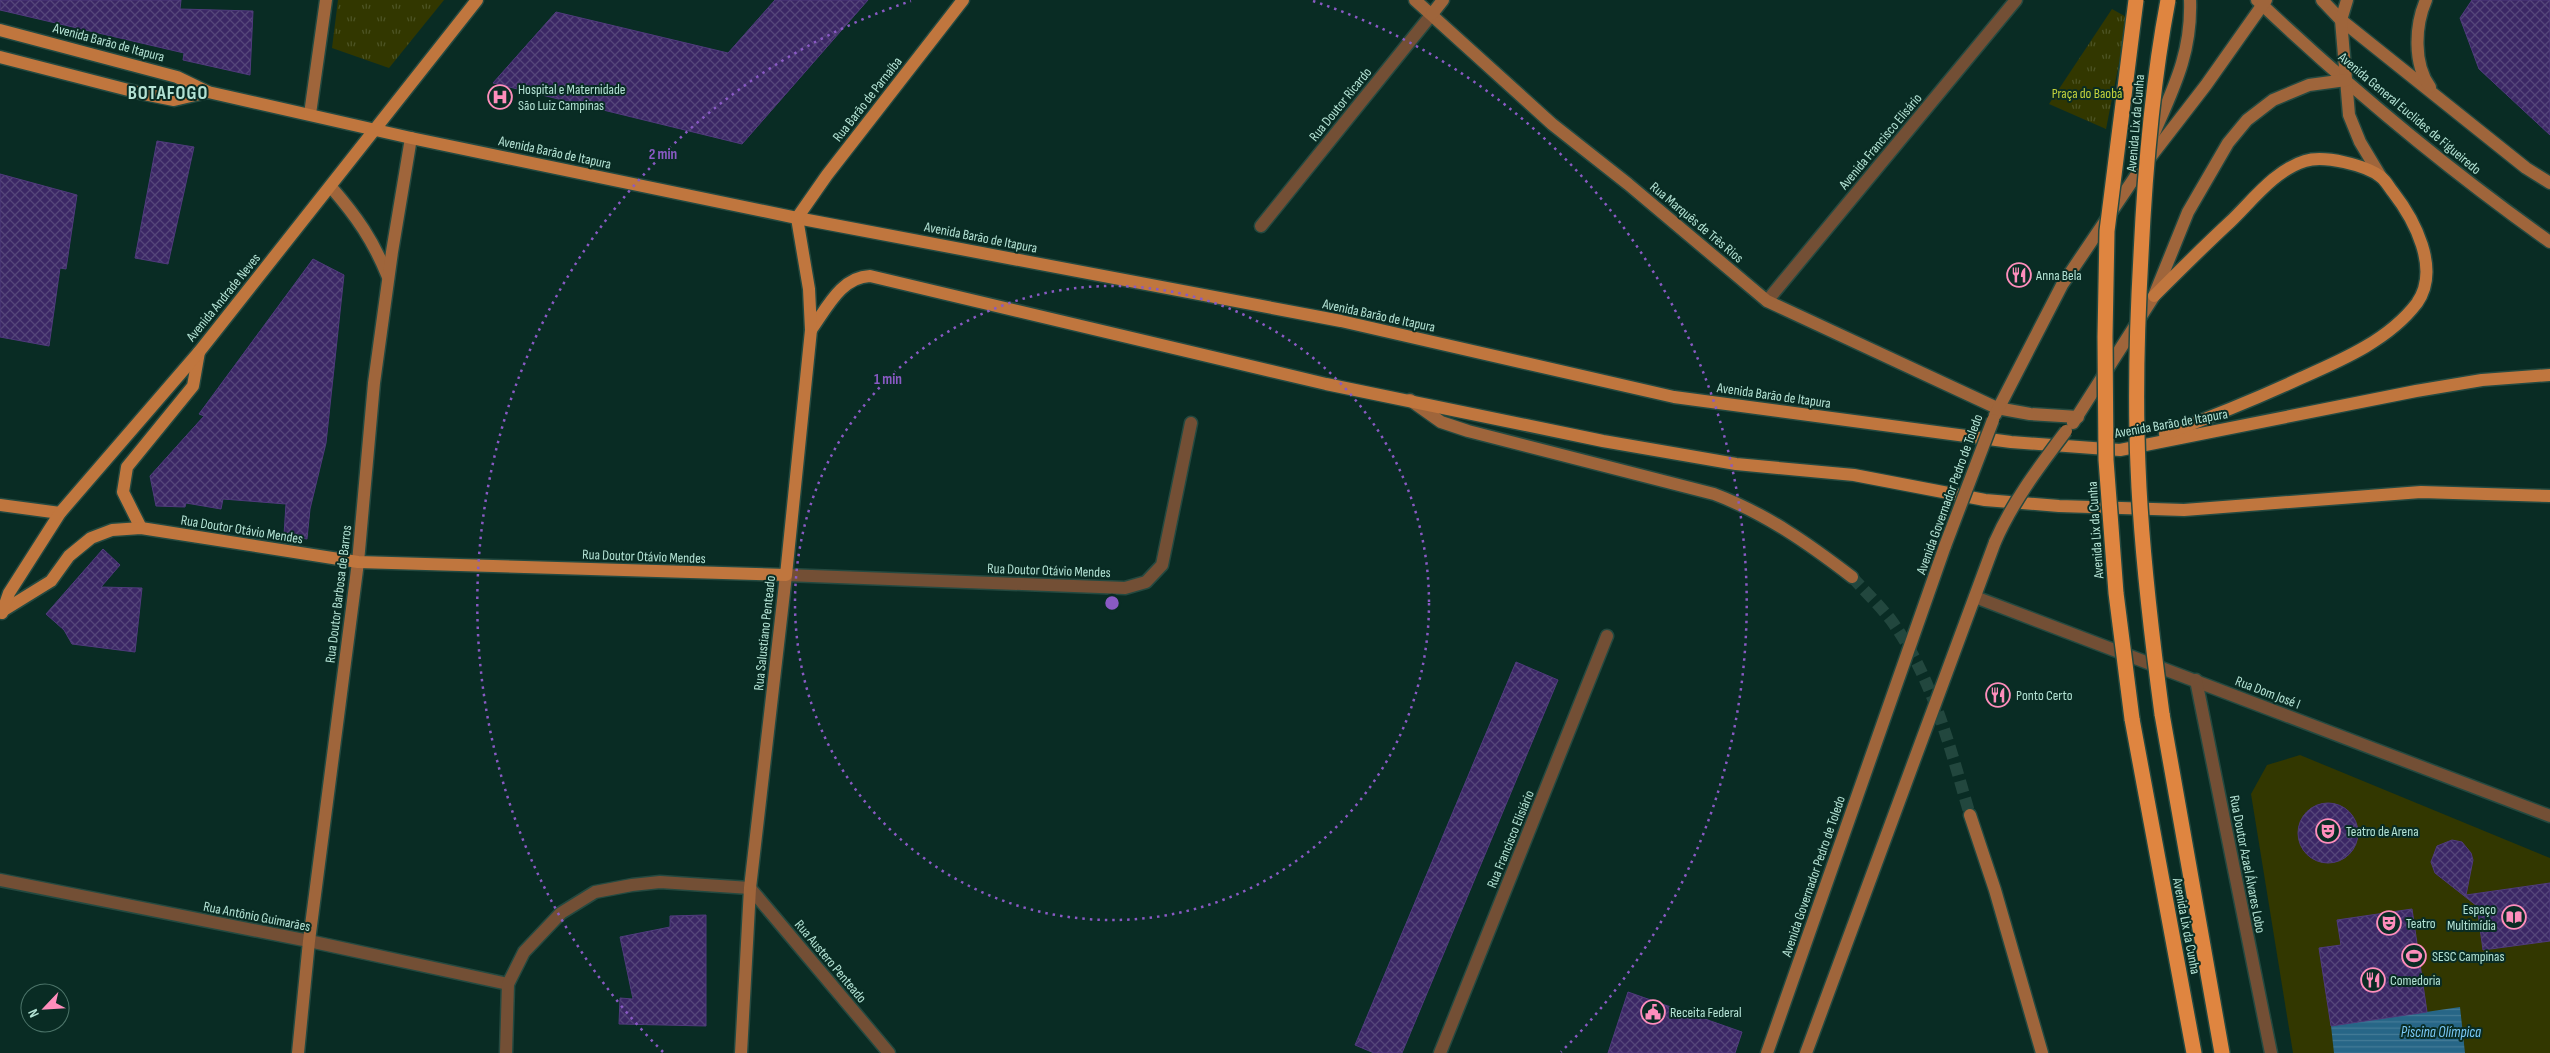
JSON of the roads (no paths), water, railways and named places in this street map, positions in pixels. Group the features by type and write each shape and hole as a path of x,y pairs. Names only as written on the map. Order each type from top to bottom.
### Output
{"highway":[{"name":"Avenida Lix da Cunha","path":"2136,0 2107,230 2105,338 2107,470 2116,592 2132,719 2194,1053"},
{"name":"Avenida Lix da Cunha","path":"2168,0 2157,61 2145,188 2136,350 2138,476 2148,602 2162,714 2223,1053"}],"main road":[{"path":"310,114 326,0"},
{"name":"Avenida Andrade Neves","path":"2,613 9,594 60,513 199,352 331,187 476,0"},
{"name":"Rua Barão de Parnaíba","path":"797,218 827,175 963,0"},
{"name":"Rua Marquês de Três Rios","path":"1415,0 1552,124 1628,184 1767,301 1995,414 2078,417"},
{"name":"Rua Doutor Ricardo","path":"1432,14 1443,0"},
{"path":"2135,177 2184,63 2191,25 2190,0"},
{"path":"2322,0 2341,20 2436,94 2526,168 2550,183"},
{"path":"2120,450 2230,411 2341,360 2401,322 2418,301 2424,283 2426,266 2421,241 2409,213 2381,177 2353,127 2349,115 2341,20 2347,0"},
{"path":"2426,0 2420,14 2418,50 2424,78 2436,94"},
{"name":"Avenida Governador Pedro de Toledo","path":"1767,1053 1945,546 1995,414 2062,285 2135,177 2206,85 2262,2"},
{"name":"Avenida General Euclides de Figueiredo","path":"2262,2 2346,80 2484,195 2550,242"},
{"name":"Avenida Barão de Itapura","path":"0,30 177,77 208,92 411,138 797,218 1341,321 1674,397 2011,442 2120,450 2416,391 2482,380 2550,375"},
{"name":"Avenida Barão de Itapura","path":"0,57 174,100 208,92"},
{"path":"1806,1053 1995,542 2007,516 2026,485 2078,417 2154,296 2188,212 2228,143 2247,120 2273,100 2292,90 2309,85 2346,80"},
{"name":"Rua Doutor Barbosa de Barros","path":"298,1053 309,941 358,562 374,383 388,279 411,138"},
{"path":"2154,296 2284,171 2306,160 2324,159 2356,166 2381,177"},
{"path":"331,187 351,210 376,247 388,279"},
{"name":"Rua Salustiano Penteado","path":"741,1053 750,888 786,575 811,330 809,289 797,218"},
{"path":"811,330 845,285 856,277 870,276 1326,384 1603,441 1698,458 1854,475 1985,500 2031,504 2184,510 2421,492 2550,496"},
{"path":"141,528 123,492 127,467 193,386 199,352"},
{"path":"1410,400 1441,422 1468,431 1714,494 1743,505 1806,542 1852,577"},
{"path":"0,506 60,513"},
{"name":"Rua Doutor Otávio Mendes","path":"2,613 51,581 69,556 91,538 112,530 141,528 358,562 786,575"},
{"path":"1970,815 1995,890 2042,1053"}],"street":[{"name":"Avenida Francisco Elisário","path":"1767,301 2016,0"},
{"name":"Rua Doutor Ricardo","path":"1261,226 1432,14"},
{"name":"Rua Doutor Otávio Mendes","path":"786,575 1124,588 1146,582 1162,565 1190,424"},
{"name":"Rua Dom José I","path":"1975,597 2550,816"},
{"name":"Rua Francisco Elisiário","path":"1440,1053 1608,636"},
{"name":"Rua Doutor Azael Álvares Lobo","path":"2196,680 2271,1053"},
{"name":"Rua Antônio Guimarães","path":"0,880 309,941 508,984"},
{"path":"506,1053 508,984 524,952 561,913 595,892 660,882 750,888"},
{"name":"Rua Austero Penteado","path":"750,888 889,1053"}],"water":[{"name":"Piscina Olímpica","path":"2460,1007 2465,1053 2334,1053 2331,1026"}],"tunnel":[{"path":"1852,577 1891,620 1906,642 1918,666 1939,714 1970,815"}],"place":[{"name":"Hospital e Maternidade São Luiz Campinas","path":"500,97"},
{"name":"Anna Bela","path":"2019,275"},
{"name":"Ponto Certo","path":"1998,695"},
{"name":"Teatro de Arena","path":"2328,831"},
{"name":"Espaço Multimídia","path":"2514,917"},
{"name":"Teatro","path":"2389,923"},
{"name":"SESC Campinas","path":"2414,956"},
{"name":"Comedoria","path":"2373,980"},
{"name":"Receita Federal","path":"1653,1012"}],"district":[{"name":"BOTAFOGO","path":"168,92"}],"park label":[{"name":"Praça do Baobá","path":"2087,93"}]}
